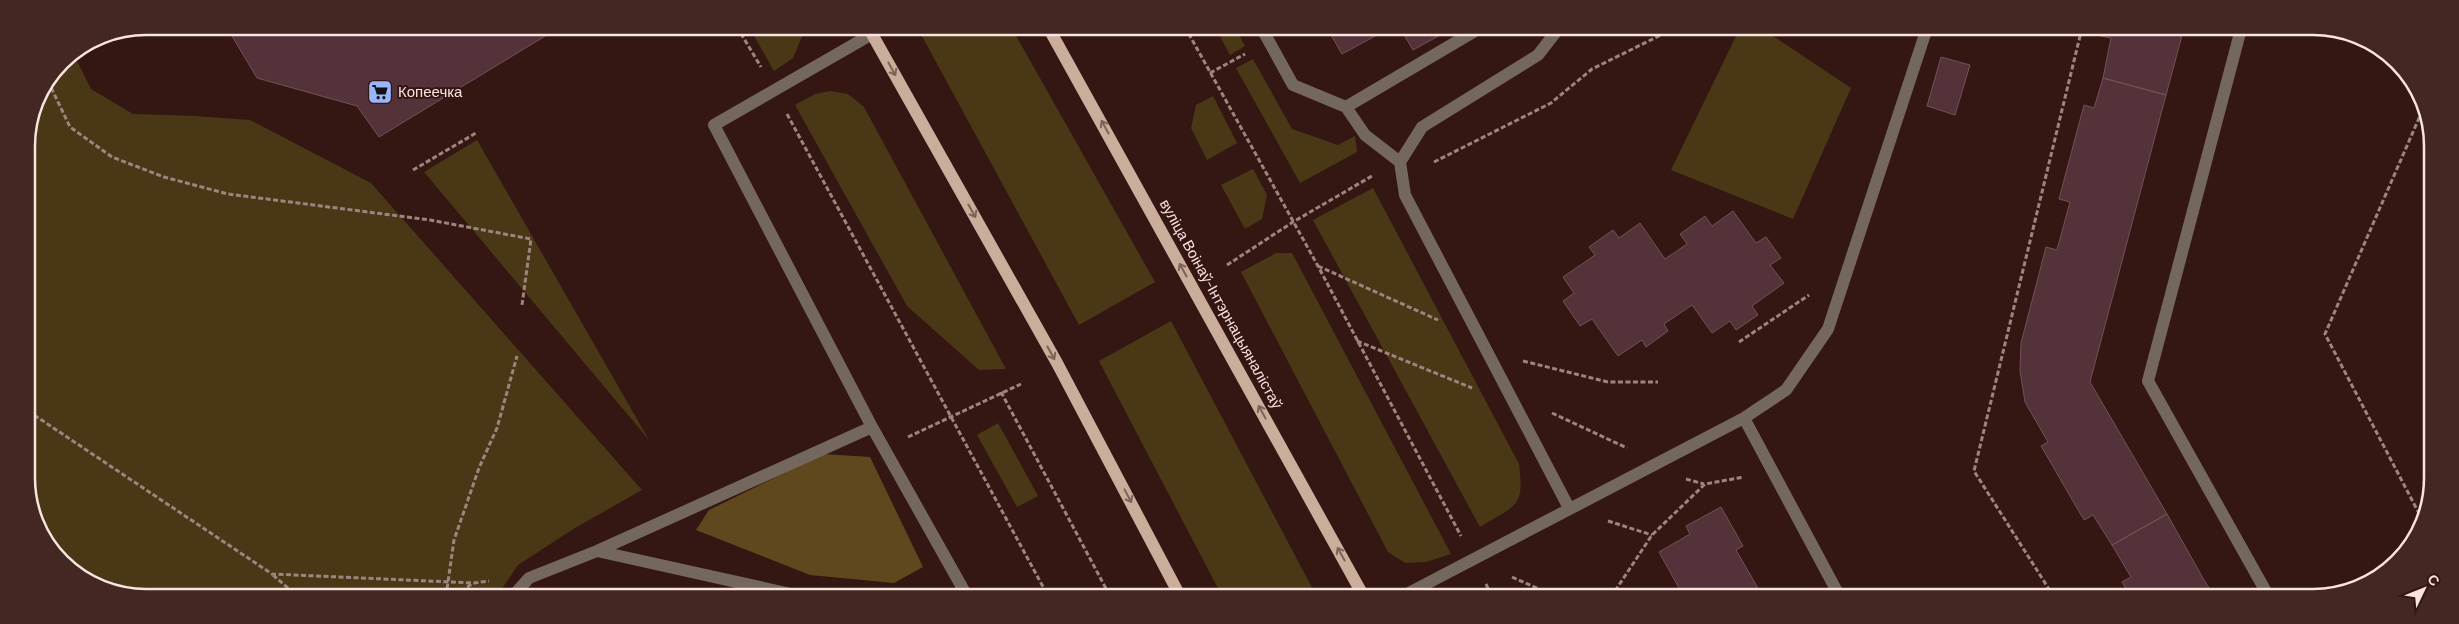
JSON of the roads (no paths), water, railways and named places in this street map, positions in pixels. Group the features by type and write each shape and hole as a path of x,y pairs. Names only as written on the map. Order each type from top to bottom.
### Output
{"main road":[{"path":"872,35 1053,355 1176,589"},
{"name":"вуліца Воінаў-Інтэрнацыяналістаў","path":"1052,35 1360,589"}],"lane":[{"path":"863,35 714,125 872,427 963,589"},
{"path":"1265,35 1294,85 1346,107 1365,135 1400,162"},
{"path":"1346,107 1468,35"},
{"path":"1554,35 1538,55 1422,127 1400,162 1405,195 1569,508"},
{"path":"1417,589 1744,418 1786,390 1828,328 1925,35"},
{"path":"2239,35 2148,381 2264,589"},
{"path":"1744,418 1836,589"},
{"path":"519,589 529,578 597,551 872,427"},
{"path":"597,551 768,589"}],"place":[{"name":"Копеечка","path":"380,92"}]}
